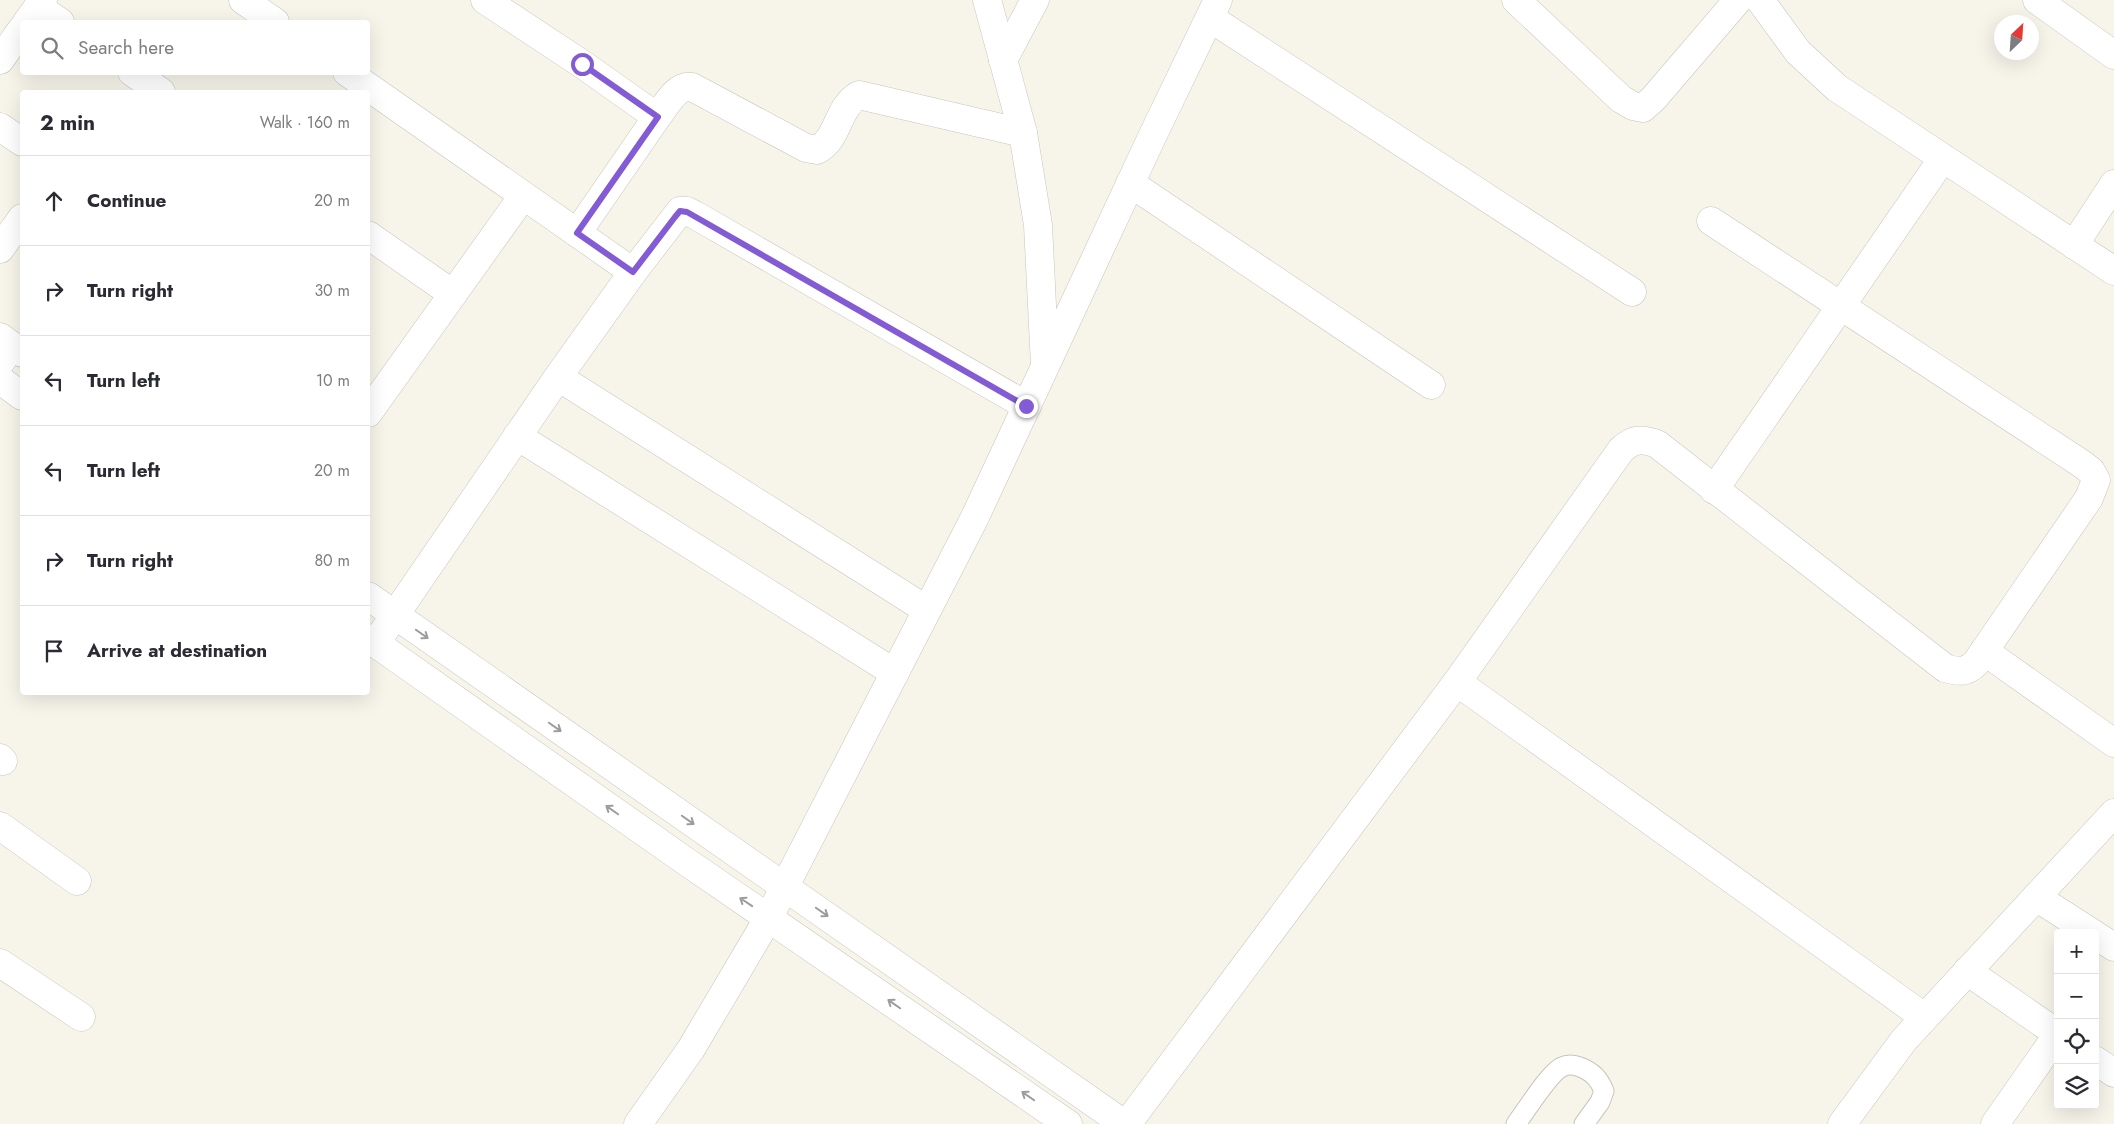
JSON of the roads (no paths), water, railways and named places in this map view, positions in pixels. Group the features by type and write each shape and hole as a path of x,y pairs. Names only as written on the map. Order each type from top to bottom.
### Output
{"street":[{"path":"243,0 272,20"},
{"path":"485,0 658,117"},
{"path":"987,0 1023,133 1038,225 1045,366"},
{"path":"1003,60 1035,0"},
{"path":"1516,0 1621,98 1633,106 1643,108 1654,98 1738,0"},
{"path":"1760,0 1798,52 1837,88 2114,271"},
{"path":"2040,1 2114,55"},
{"path":"638,1124 691,1049 769,918 974,519 1130,183 1214,9 1632,292"},
{"path":"33,15 52,20"},
{"path":"0,60 20,33"},
{"path":"136,75 158,90"},
{"path":"351,75 633,272"},
{"path":"577,233 678,89 685,86 692,87 806,148 817,150 829,141 846,106 851,99 859,95 1023,133"},
{"path":"0,126 20,141"},
{"path":"1714,490 1943,158"},
{"path":"1130,183 1431,385"},
{"path":"2074,245 2114,184"},
{"path":"371,400 453,294 523,196"},
{"path":"1026,406 687,212 680,211 633,272 394,615 371,641 681,858 1068,1124"},
{"path":"0,249 20,221"},
{"path":"370,597 1126,1124 1457,682 1621,450 1630,442 1642,438 1657,444 1945,668 1957,671 1969,670 1984,651 2088,498 2096,480 2091,471 2082,464 1711,221"},
{"path":"370,236 453,294"},
{"path":"558,378 927,610"},
{"path":"0,380 20,395"},
{"path":"518,436 895,673"},
{"path":"1984,651 2114,743"},
{"path":"1457,682 1924,1017"},
{"path":"1842,1124 1876,1076 1924,1017 2114,813"},
{"path":"0,826 77,881"},
{"path":"2036,897 2086,929"},
{"path":"2099,937 2114,946"},
{"path":"0,963 81,1017"},
{"path":"1967,971 2054,1031"},
{"path":"1995,1124 2054,1040"},
{"path":"2099,1063 2114,1073"}],"lane":[{"path":"1516,1124 1551,1076 1561,1067 1574,1064 1588,1070 1598,1078 1604,1091 1600,1102 1584,1124"}]}
